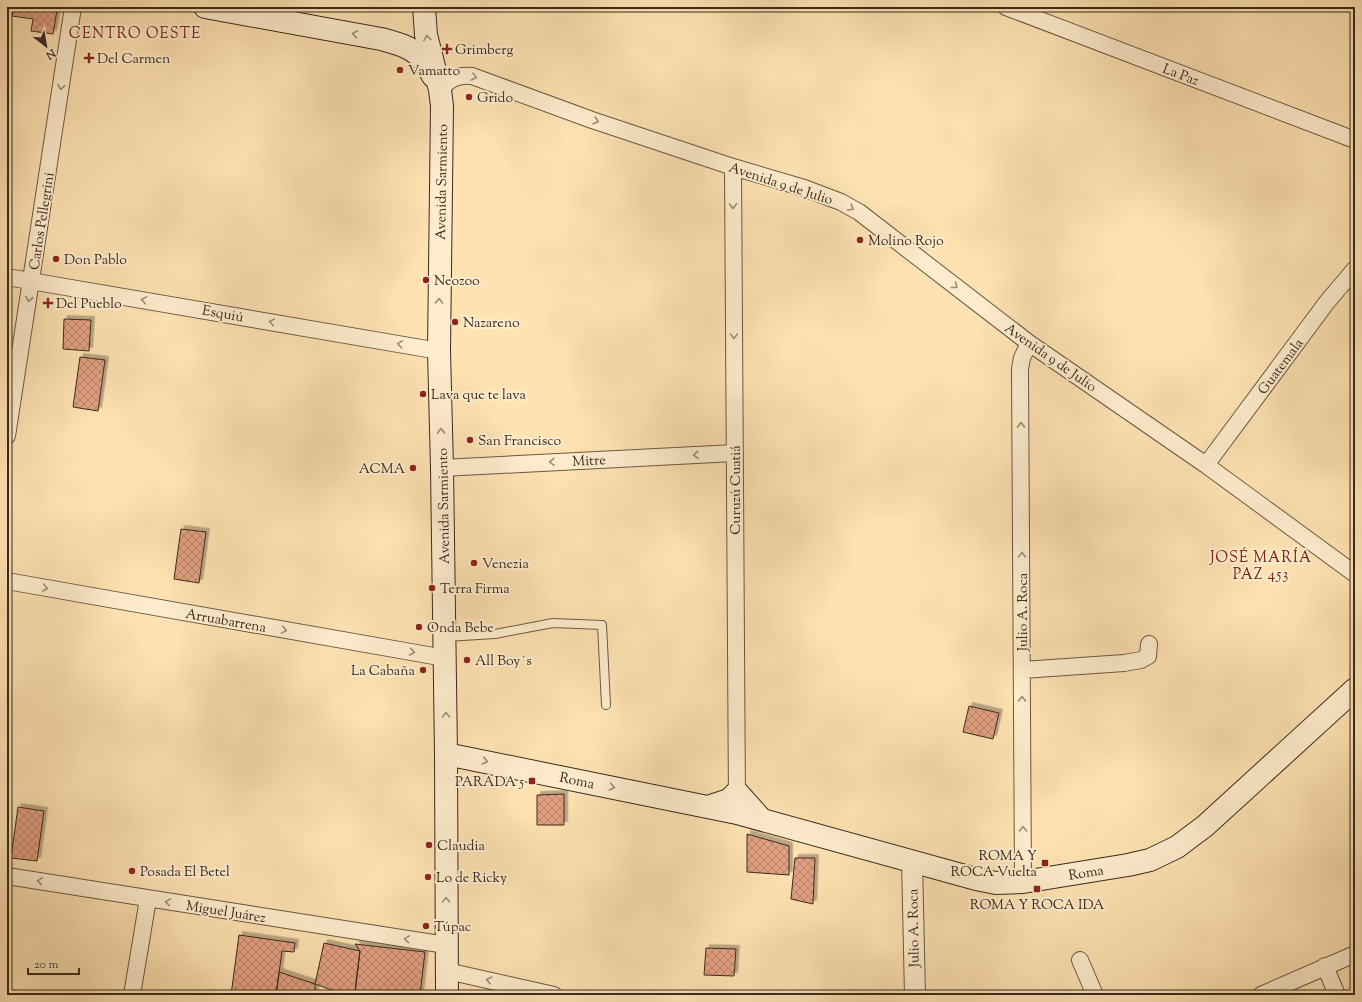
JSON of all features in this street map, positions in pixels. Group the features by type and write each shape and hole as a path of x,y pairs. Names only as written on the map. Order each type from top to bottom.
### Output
{"main road":[{"path":"205,7 381,39 404,45 418,55 426,65 440,90"},
{"path":"381,39 407,30 414,23 424,7"},
{"path":"424,7 426,35 440,90"},
{"name":"Avenida Sarmiento","path":"440,90 442,106 438,351 445,637 447,995"},
{"name":"Roma","path":"446,754 708,807 737,803 762,820 976,879 996,883 1023,882 1128,865 1150,860 1177,847 1205,826 1355,689"}],"street":[{"name":"Carlos Pellegrini","path":"7,436 73,7"},
{"name":"La Paz","path":"1006,7 1355,140"},
{"name":"Avenida 9 de Julio","path":"440,90 454,77 465,75 472,76 592,120 733,167 804,188 842,202 859,212 1029,343 1206,465 1355,574"},
{"name":"Curuzú Cuatiá","path":"733,167 737,803"},
{"name":"Guatemala","path":"1206,465 1327,302 1355,270"},
{"name":"Esquiú","path":"7,277 32,280 438,351"},
{"name":"Julio A. Roca","path":"1023,882 1020,369 1022,358 1029,343"},
{"name":"Mitre","path":"442,468 735,452"},
{"name":"Arruabarrena","path":"7,581 445,658"},
{"path":"1022,670 1124,663 1141,660 1148,656 1150,644"},
{"name":"Julio A. Roca","path":"912,861 915,995"},
{"name":"Miguel Juárez","path":"7,876 446,945"},
{"path":"132,995 148,899"},
{"path":"1261,995 1355,954"},
{"path":"1080,960 1095,995"},
{"path":"1325,966 1337,995"},
{"path":"447,971 554,995"}],"lane":[{"path":"445,637 495,634 553,624 602,625 606,705"}],"building":[{"path":"14,7 40,7 57,10 53,34 31,31 33,19 12,16"},
{"path":"64,319 91,320 89,351 63,349"},
{"path":"80,357 105,360 98,411 73,407"},
{"path":"181,529 206,532 199,583 174,579"},
{"path":"969,706 999,713 993,739 963,732"},
{"path":"564,794 564,825 537,825 537,795"},
{"path":"18,807 44,811 37,861 11,858"},
{"path":"747,834 789,846 789,875 747,872"},
{"path":"795,858 815,858 813,904 791,899"},
{"path":"239,935 295,943 294,952 282,951 276,995 231,995"},
{"path":"324,943 360,951 355,992 343,994 315,984"},
{"path":"355,944 425,952 420,995 383,995 355,992 360,951"},
{"path":"706,948 736,949 734,976 704,975"},
{"path":"279,972 315,984 315,995 276,995"},
{"path":"355,992 383,995 343,995"}],"place":[{"name":"Grimberg","path":"447,49"},
{"name":"Del Carmen","path":"89,58"},
{"name":"Vamatto","path":"400,70"},
{"name":"Grido","path":"469,97"},
{"name":"Molino Rojo","path":"860,240"},
{"name":"Don Pablo","path":"56,259"},
{"name":"Neozoo","path":"426,280"},
{"name":"Del Pueblo","path":"48,303"},
{"name":"Nazareno","path":"455,322"},
{"name":"Lava que te lava","path":"423,394"},
{"name":"San Francisco","path":"470,440"},
{"name":"ACMA","path":"413,468"},
{"name":"Venezia","path":"474,563"},
{"name":"Terra Firma","path":"432,588"},
{"name":"Onda Bebe","path":"419,627"},
{"name":"All Boy´s","path":"467,660"},
{"name":"La Cabaña","path":"423,670"},
{"name":"PARADA 5","path":"532,781"},
{"name":"Claudia","path":"429,845"},
{"name":"ROMA Y ROCA Vuelta","path":"1045,863"},
{"name":"Posada El Betel","path":"132,871"},
{"name":"Lo de Ricky","path":"428,877"},
{"name":"ROMA Y ROCA IDA","path":"1037,889"},
{"name":"Túpac","path":"426,926"}],"district":[{"name":"CENTRO OESTE","path":"135,33"},
{"name":"JOSÉ MARÍA PAZ 453","path":"1261,566"}]}
